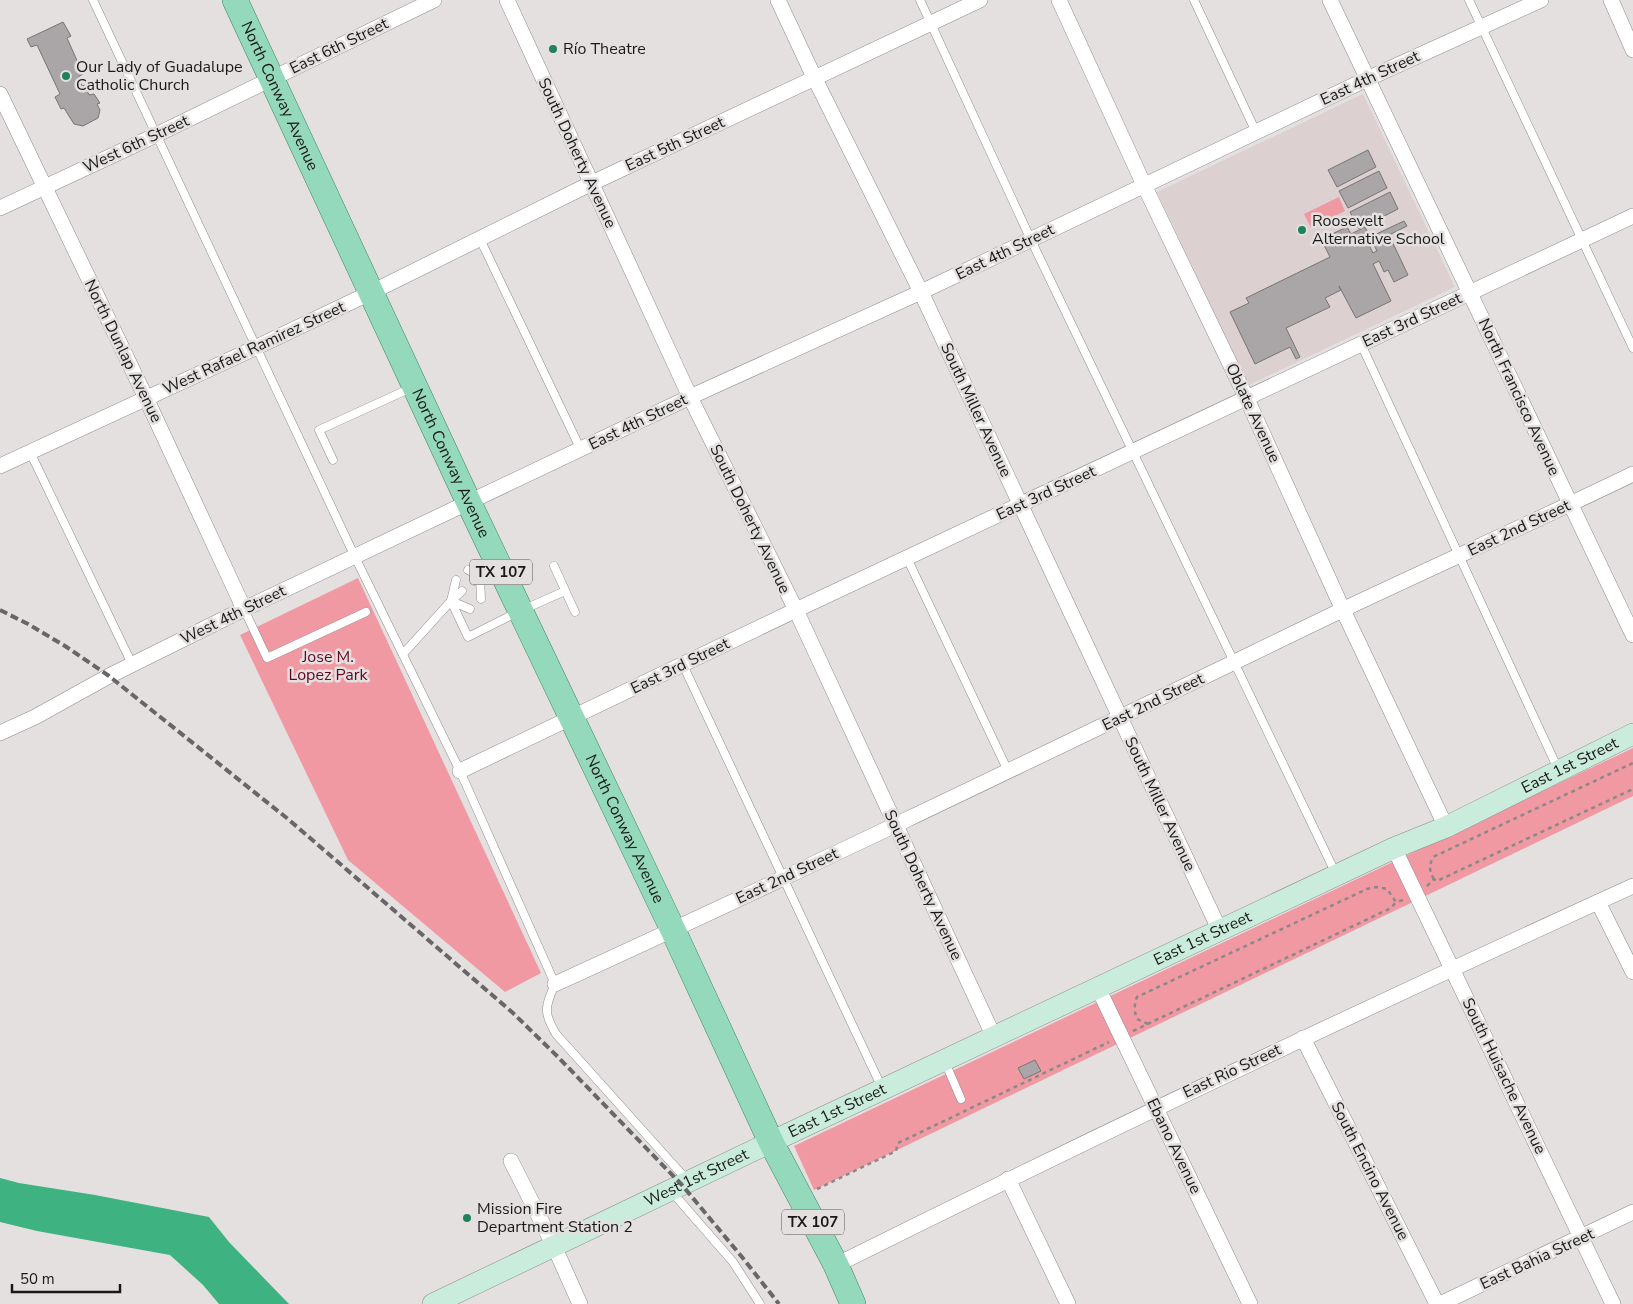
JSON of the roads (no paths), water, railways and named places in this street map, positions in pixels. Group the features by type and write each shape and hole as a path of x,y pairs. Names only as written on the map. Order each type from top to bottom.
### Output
{"main road":[{"name":"North Conway Avenue","path":"235,0 469,504 484,575 520,610 673,930 771,1142"},
{"name":"TX 107","path":"771,1142 836,1266 853,1304"}],"street":[{"name":"East 6th Street","path":"272,78 434,0"},
{"name":"South Doherty Avenue","path":"507,0 590,184 690,397 796,610 894,825 994,1037"},
{"name":"South Miller Avenue","path":"778,0 920,292 1220,931"},
{"name":"East 5th Street","path":"372,292 590,184 980,0"},
{"name":"Oblate Avenue","path":"1059,0 1144,185 1246,399 1342,610 1446,826"},
{"name":"North Francisco Avenue","path":"1330,0 1633,635"},
{"name":"East 4th Street","path":"469,504 690,397 920,292 1367,79 1541,0"},
{"path":"1611,0 1633,50"},
{"name":"West 6th Street","path":"0,208 272,78"},
{"name":"North Dunlap Avenue","path":"0,94 146,398 244,609"},
{"name":"East 3rd Street","path":"460,771 796,610 1633,216"},
{"name":"West Rafael Ramirez Street","path":"0,466 372,292"},
{"name":"East 2nd Street","path":"555,984 783,878 1235,663 1342,610 1633,474"},
{"name":"West 4th Street","path":"0,733 35,717 132,664 244,609 469,504"},
{"name":"East 1st Street","path":"771,1142 1394,848 1446,826 1633,734"},
{"name":"South Huisache Avenue","path":"1394,848 1613,1304"},
{"name":"East Rio Street","path":"836,1266 1008,1179 1156,1108 1453,968 1633,886"},
{"path":"1598,902 1633,972"},
{"name":"Ebano Avenue","path":"1098,988 1115,1036 1156,1108 1250,1304"},
{"name":"South Encino Avenue","path":"1303,1038 1438,1304"},
{"name":"West 1st Street","path":"433,1304 771,1142"},
{"path":"511,1161 554,1246 580,1304"},
{"path":"1008,1179 1068,1304"},
{"name":"East Bahia Street","path":"1438,1304 1582,1238 1633,1212"}],"lane":[{"path":"93,0 355,557 460,771 555,984 546,1005 548,1021 556,1034 680,1186 748,1283 760,1304"},
{"path":"920,0 1030,240 1134,452 1337,876"},
{"path":"1194,0 1256,132"},
{"path":"1469,0 1633,348"},
{"path":"480,239 581,450"},
{"path":"1361,344 1559,771"},
{"path":"333,460 319,430 415,386"},
{"path":"30,452 132,664"},
{"path":"907,558 1008,771"},
{"path":"554,566 575,612"},
{"path":"468,570 484,575 482,599"},
{"path":"456,580 450,601 468,637 520,610 565,590"},
{"path":"402,654 450,601 462,591"},
{"path":"450,601 470,610"},
{"path":"244,609 267,658 366,612"},
{"path":"683,665 882,1090"},
{"path":"944,1061 961,1099"}],"railway":[{"path":"0,610 65,646 109,676 288,819 513,1013 682,1185 779,1304"}],"place":[{"name":"Río Theatre","path":"553,49"},
{"name":"Our Lady of Guadalupe Catholic Church","path":"66,76"},
{"name":"Roosevelt Alternative School","path":"1302,230"},
{"name":"Mission Fire Department Station 2","path":"467,1218"}],"park label":[{"name":"Jose M. Lopez Park","path":"328,666"}]}
